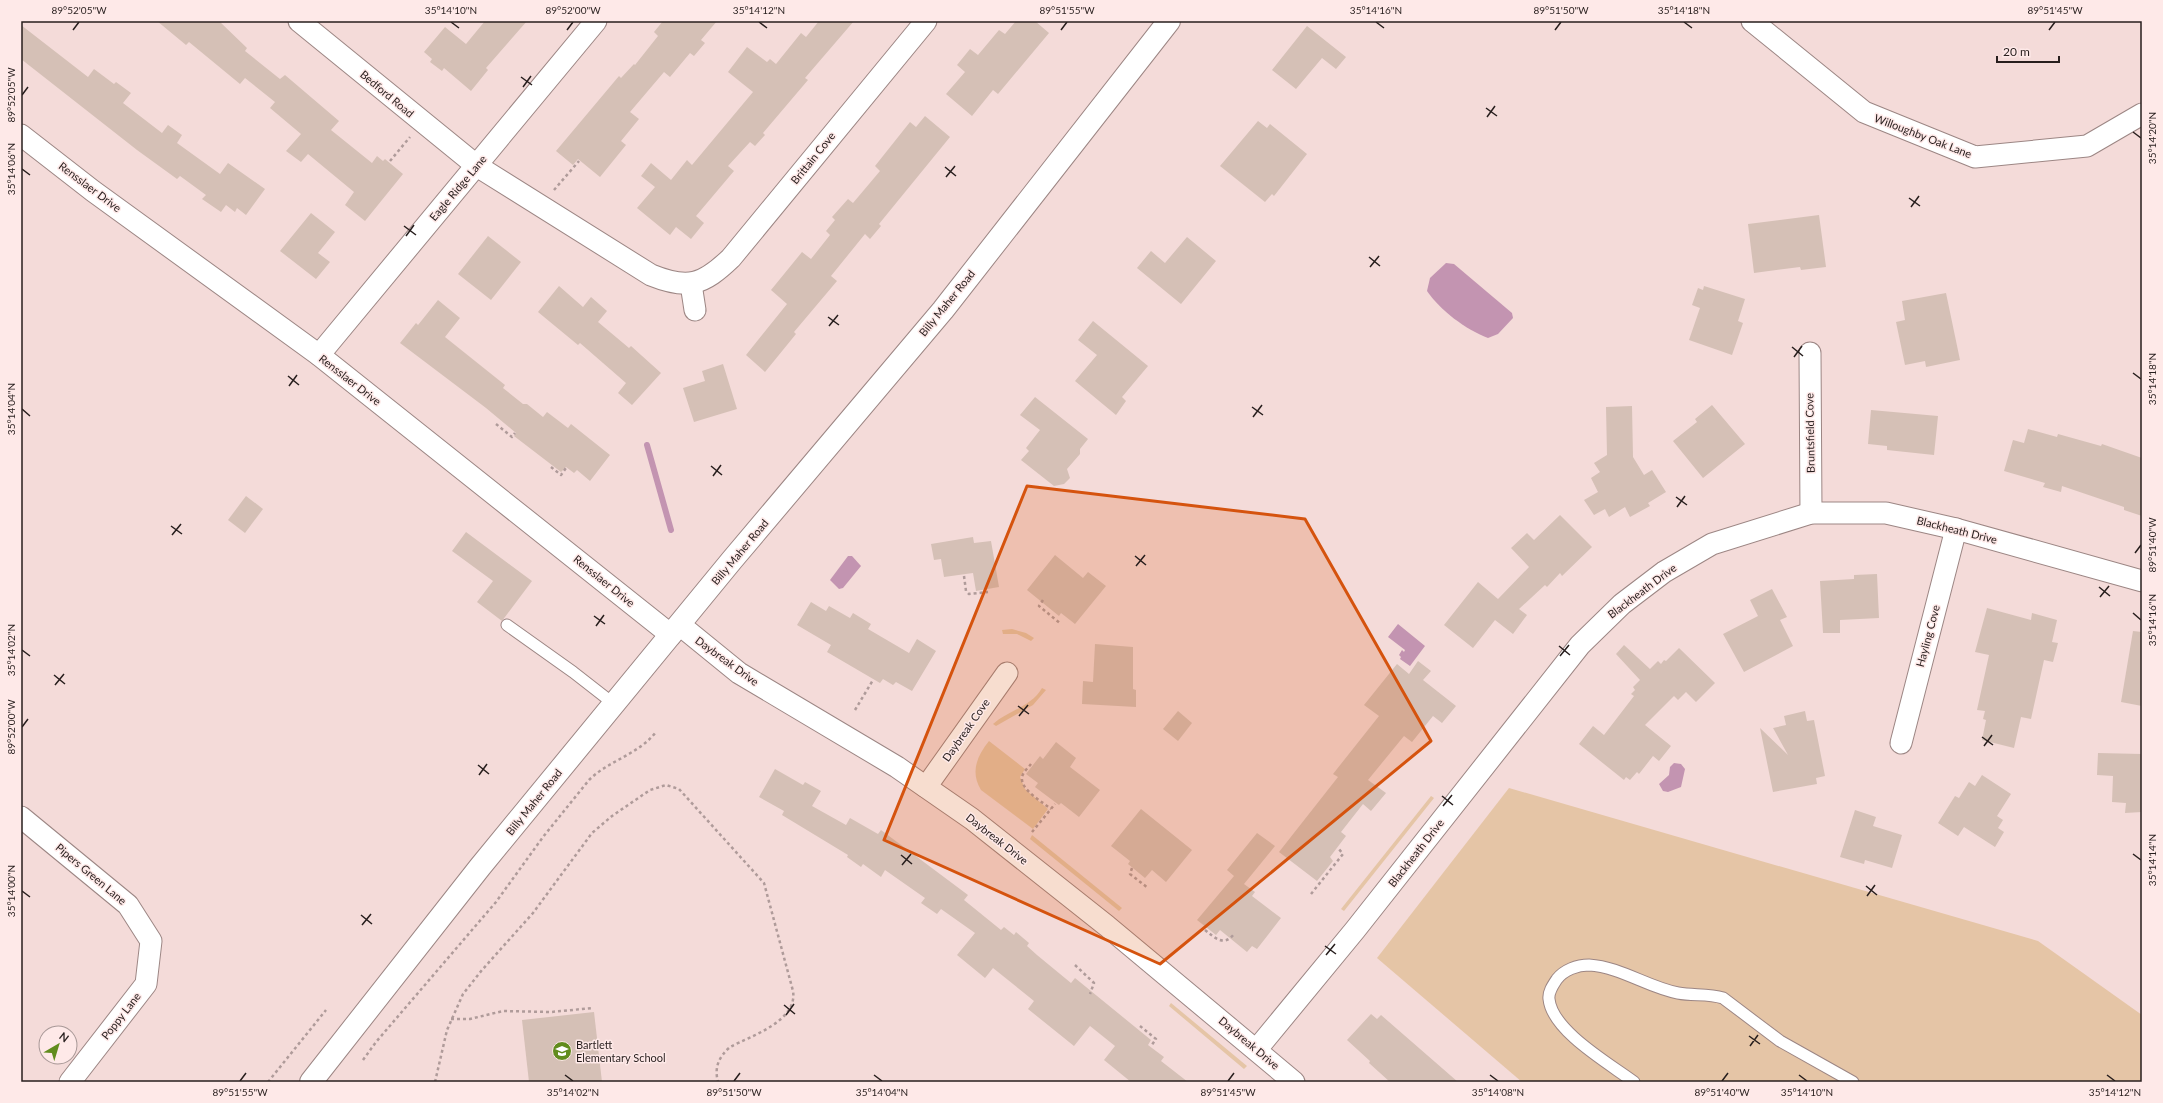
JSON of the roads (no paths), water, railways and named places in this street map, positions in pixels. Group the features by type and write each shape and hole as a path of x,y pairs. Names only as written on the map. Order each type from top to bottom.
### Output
{"main road":[{"name":"Billy Maher Road","path":"310,1082 480,867 943,310 1168,21"}],"street":[{"name":"Bedford Road","path":"299,21 477,166"},
{"name":"Eagle Ridge Lane","path":"319,355 596,21"},
{"name":"Brittain Cove","path":"477,166 651,275 673,282 691,284 705,280 731,258 926,21"},
{"name":"Willoughby Oak Lane","path":"1752,21 1864,112 1976,157 2087,146 2142,114"},
{"name":"Rensslaer Drive","path":"21,135 93,191 319,355 676,630"},
{"path":"691,284 695,310"},
{"name":"Bruntsfield Cove","path":"1810,353 1811,513"},
{"name":"Blackheath Drive","path":"1257,1049 1355,930 1572,655 1609,616 1664,572 1712,544 1811,513 1886,513 1956,529 2142,581"},
{"name":"Hayling Cove","path":"1901,743 1956,529"},
{"name":"Daybreak Drive","path":"676,630 739,672 858,743 972,819 1039,871 1257,1049 1294,1082"},
{"name":"Daybreak Cove","path":"926,787 1007,673"},
{"name":"Pipers Green Lane","path":"21,817 128,905 151,940"},
{"name":"Poppy Lane","path":"70,1082 146,984 151,940"}],"lane":[{"path":"507,625 573,672 614,704"},
{"path":"1634,1082 1576,1039 1553,1012 1549,998 1550,990 1558,977 1565,971 1584,965 1607,967 1666,990 1679,993 1715,995 1723,998 1780,1042 1853,1082"}],"waterway":[{"path":"647,445 671,530"}],"place":[{"name":"Bartlett Elementary School","path":"562,1051"}]}
